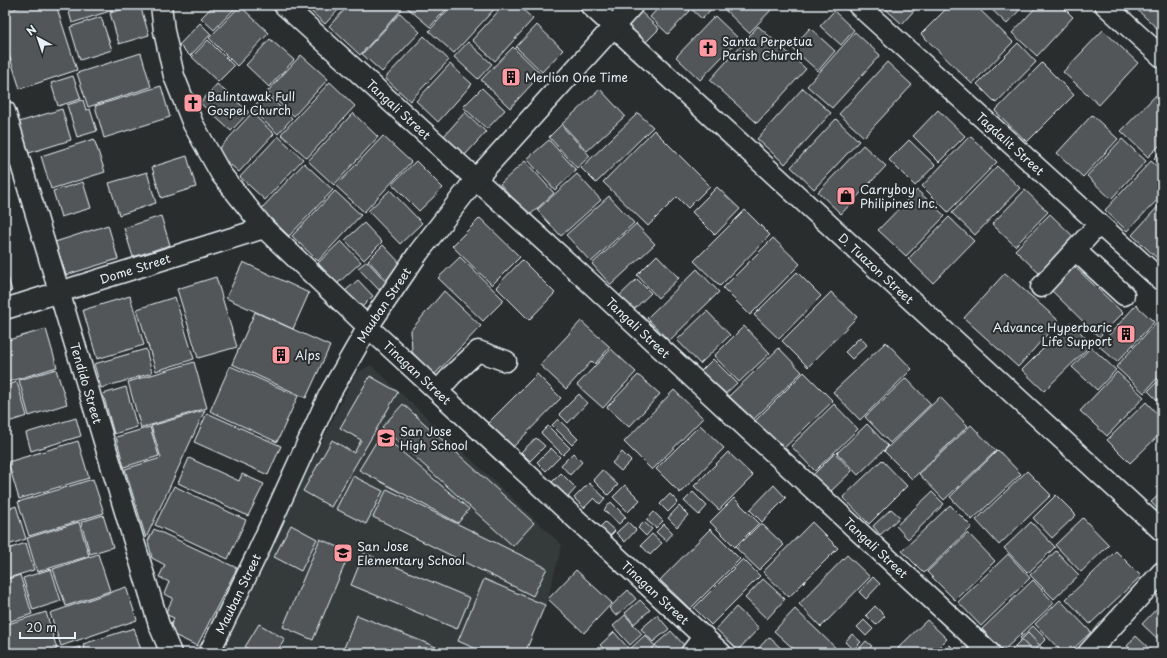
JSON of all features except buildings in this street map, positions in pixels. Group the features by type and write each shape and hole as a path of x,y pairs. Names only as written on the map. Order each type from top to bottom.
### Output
{"street":[{"name":"Tinagan Street","path":"161,5 164,31 174,76 193,124 221,174 264,228 368,327 721,653"},
{"name":"Tangali Street","path":"284,5 475,180 507,207 990,653"},
{"name":"D. Tuazon Street","path":"590,5 1162,531"},
{"name":"Mauban Street","path":"209,653 257,554 329,395 368,327 419,252 475,180 633,5"},
{"name":"Tagdalit Street","path":"858,5 1162,281"},
{"path":"1105,5 1162,57"},
{"name":"Tendido Street","path":"5,111 58,293 158,624 171,653"},
{"path":"1041,287 1099,224"},
{"name":"Dome Street","path":"5,309 264,228"},
{"path":"1076,250 1124,295"},
{"path":"438,391 452,375 478,351 506,360"},
{"path":"1088,653 1162,572"},
{"path":"691,653 704,636"}],"shaded area":[{"path":"371,365 562,545 546,604 525,653 219,653 355,374"}],"place":[{"name":"Santa Perpetua Parish Church","path":"708,48"},
{"name":"Merlion One Time","path":"511,77"},
{"name":"Balintawak Full Gospel Church","path":"193,103"},
{"name":"Carryboy Philipines Inc.","path":"846,196"},
{"name":"Advance Hyperbaric Life Support","path":"1126,334"},
{"name":"Alps","path":"281,355"},
{"name":"San Jose High School","path":"386,438"},
{"name":"San Jose Elementary School","path":"343,553"}]}
